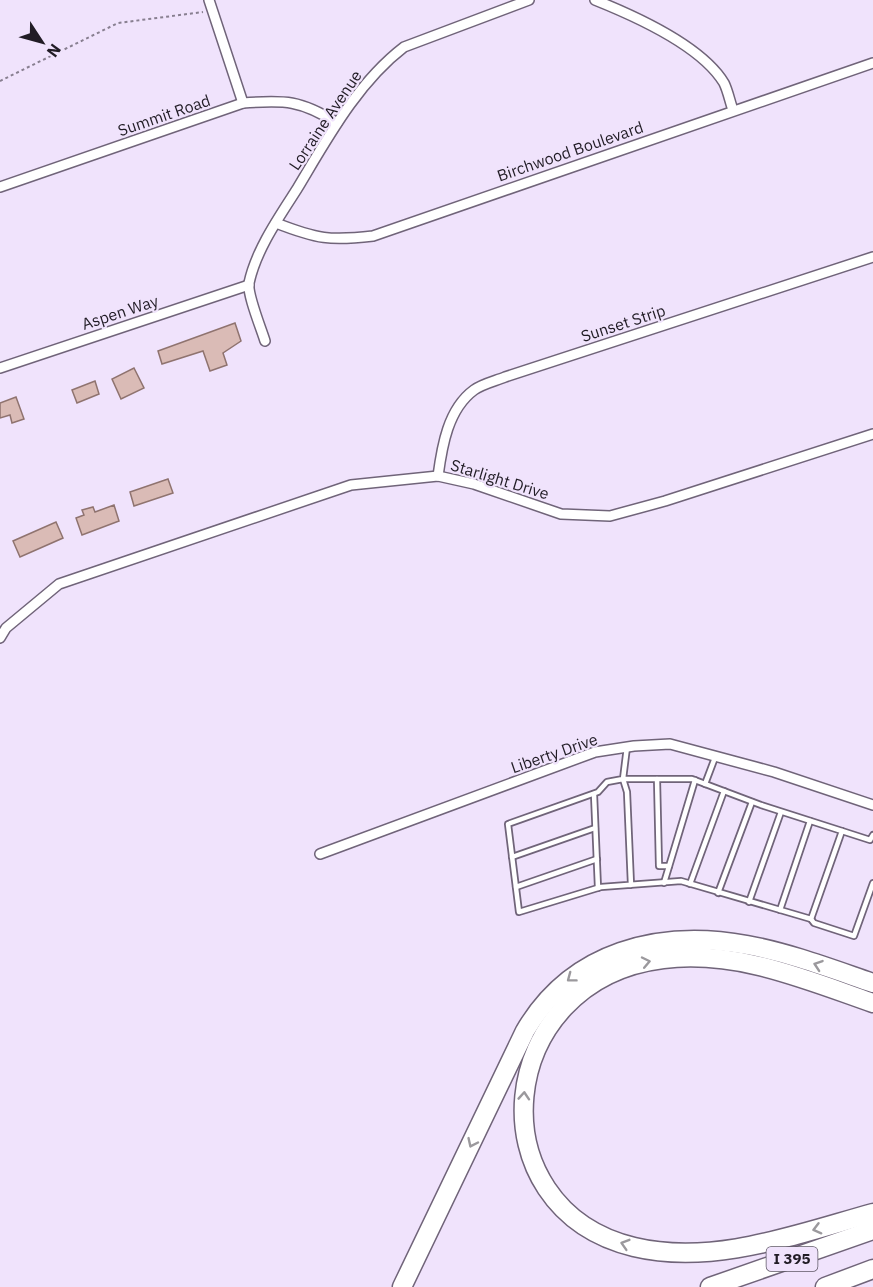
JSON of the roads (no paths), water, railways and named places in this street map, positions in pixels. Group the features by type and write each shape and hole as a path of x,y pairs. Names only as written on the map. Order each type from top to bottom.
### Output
{"highway":[{"path":"402,1287 525,1031 552,993 578,972 629,949 668,942 702,940 759,948 873,983"},
{"path":"873,1003 772,968 726,958 671,958 622,969 583,989 561,1008 549,1025 534,1053 527,1074 523,1116 535,1165 556,1198 591,1230 633,1247 676,1253 723,1250 873,1213"},
{"name":"I 395","path":"710,1287 873,1230"},
{"name":"I 395","path":"825,1287 873,1269"}],"street":[{"path":"209,0 243,103"},
{"name":"Lorraine Avenue","path":"249,285 276,223 337,123 387,60 404,47 529,0"},
{"path":"595,0 618,4 680,42 707,63 724,84 733,110"},
{"name":"Birchwood Boulevard","path":"276,223 304,234 334,241 374,236 873,63"},
{"name":"Summit Road","path":"0,187 243,103 283,100 315,109 337,123"},
{"name":"Sunset Strip","path":"438,476 441,450 450,421 474,390 505,377 873,257"},
{"path":"249,285 265,340"},
{"name":"Aspen Way","path":"0,368 249,285"},
{"name":"Starlight Drive","path":"0,638 3,625 59,584 351,485 438,476 474,484 561,514 610,516 665,501 873,434"},
{"name":"Liberty Drive","path":"320,854 595,752 627,747 670,744 716,755 873,805"}],"lane":[{"path":"627,747 623,779 627,792 631,885"},
{"path":"705,784 716,755"},
{"path":"872,839 781,812 695,780 623,779 607,782 594,794 508,824 519,912 598,888 681,881 811,919 814,923 854,936 873,884"},
{"path":"657,779 659,866 669,866"},
{"path":"664,882 695,780"},
{"path":"690,884 724,791"},
{"path":"594,794 598,888"},
{"path":"718,893 752,802"},
{"path":"749,902 781,812"},
{"path":"780,910 810,820"},
{"path":"512,857 595,828"},
{"path":"811,919 842,831"},
{"path":"516,887 597,859"}]}
